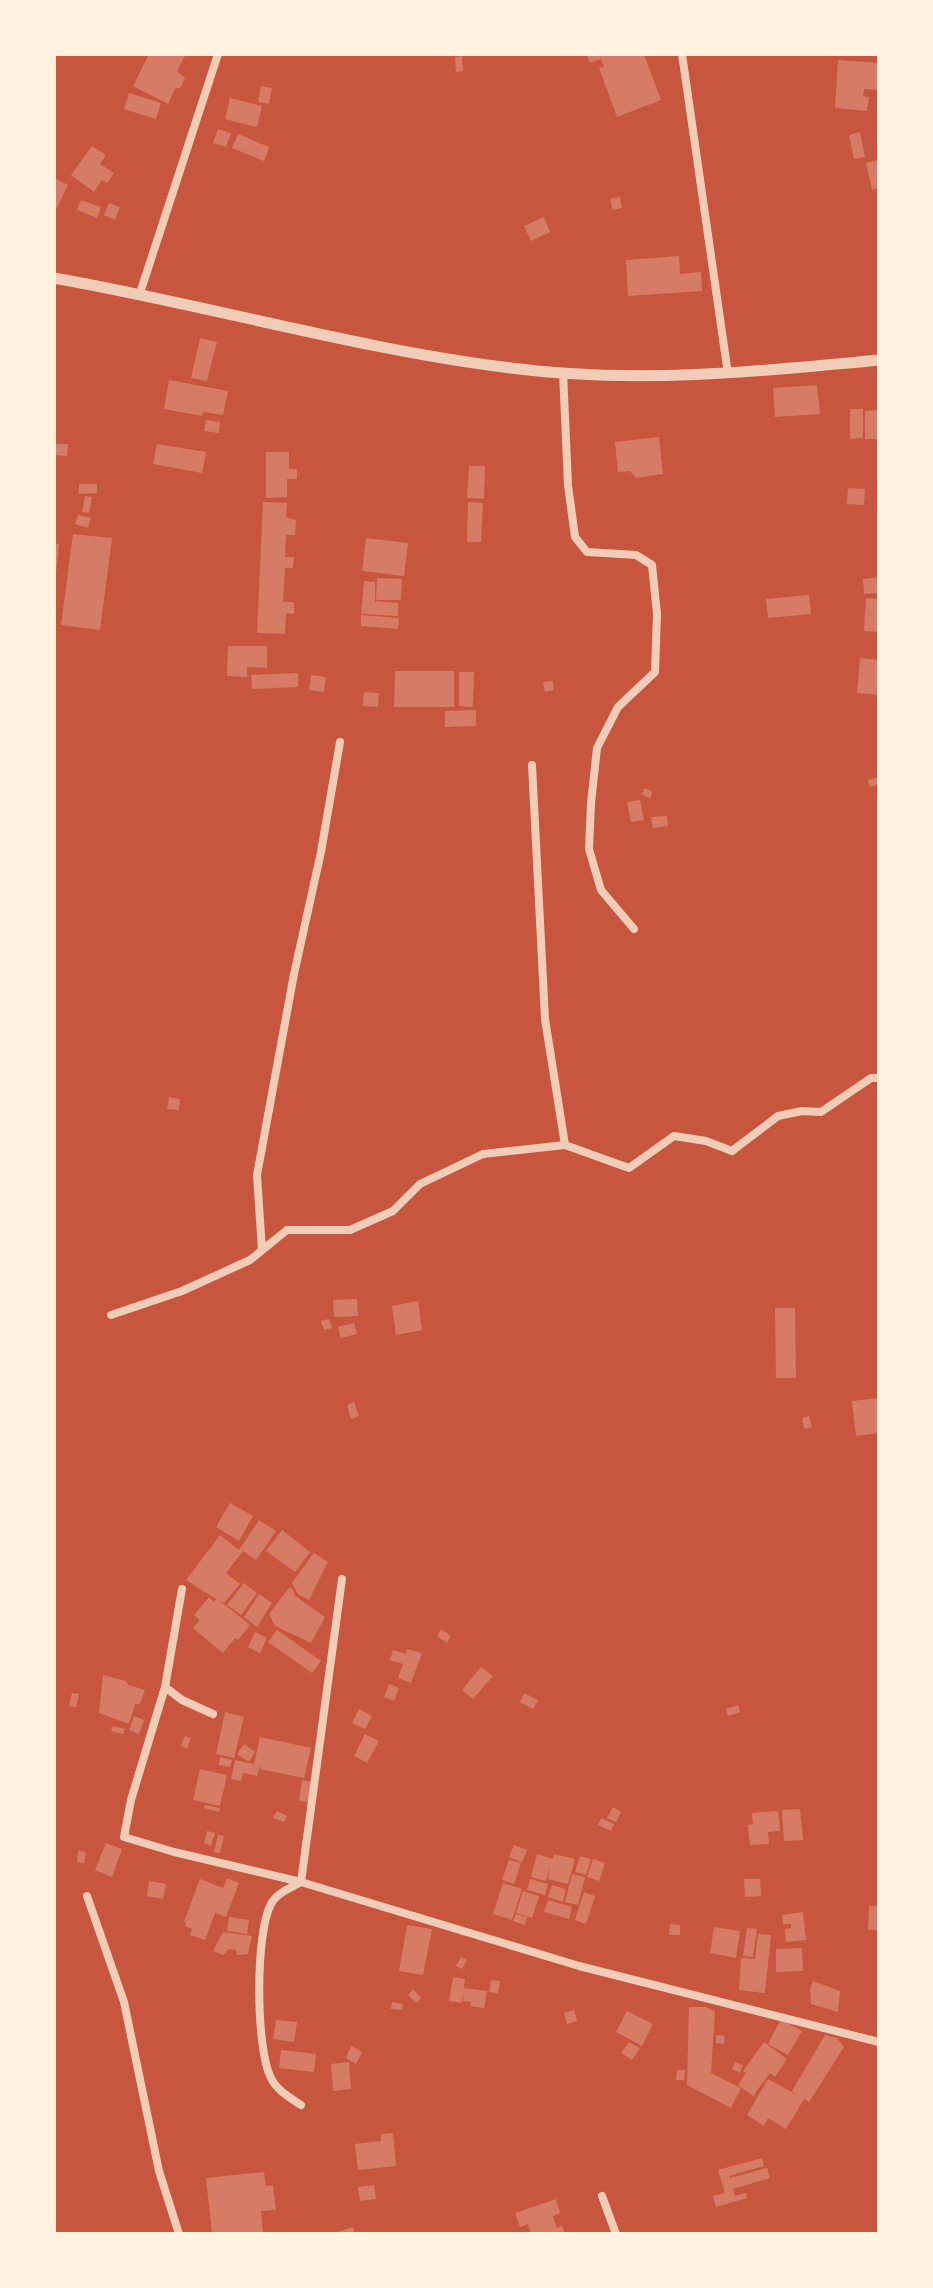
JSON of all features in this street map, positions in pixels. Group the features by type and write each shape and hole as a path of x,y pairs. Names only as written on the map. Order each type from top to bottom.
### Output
{"street":[{"path":"140,293 218,54"},
{"path":"682,54 728,374"},
{"path":"54,278 140,293 303,332 512,369 625,377 728,374 879,360"},
{"path":"563,372 568,485 575,537 587,552 636,555 652,565 657,614 655,672 618,707 597,748 591,803 589,849 601,890 634,929"},
{"path":"262,1250 257,1175 340,742"},
{"path":"532,765 545,1019 565,1145"},
{"path":"111,1315 182,1291 250,1260 287,1230 350,1230 393,1211 420,1184 483,1154 565,1145 629,1168 674,1136 706,1141 732,1151 778,1116 802,1111 821,1112 871,1078 879,1078"},
{"path":"301,1882 342,1579"},
{"path":"182,1589 165,1687 131,1800 124,1837 301,1882 579,1966 879,2042"},
{"path":"165,1687 182,1700 213,1714"},
{"path":"301,1882 272,1903 266,1917 259,1977 261,2035 269,2075 276,2088 301,2105"},
{"path":"87,1896 124,2002 159,2171 179,2234"},
{"path":"602,2196 616,2234"}],"building":[{"path":"149,54 185,56 177,71 185,78 168,104 133,86"},
{"path":"586,54 644,54 661,100 617,117 599,68 604,67 601,59 590,63"},
{"path":"462,56 463,71 456,72 455,57"},
{"path":"838,60 879,63 879,90 864,89 863,96 869,97 867,111 835,108"},
{"path":"261,86 272,88 269,104 258,102"},
{"path":"129,93 161,103 156,119 124,109"},
{"path":"230,98 262,106 257,127 225,119"},
{"path":"218,129 231,133 226,147 213,143"},
{"path":"860,132 865,157 854,159 849,135"},
{"path":"238,134 269,147 264,161 232,148"},
{"path":"92,146 106,155 100,164 114,173 107,183 102,180 94,192 71,175"},
{"path":"879,160 879,188 872,190 866,163"},
{"path":"56,179 68,185 57,208 54,206"},
{"path":"620,197 622,208 613,210 610,199"},
{"path":"81,200 101,207 97,218 77,210"},
{"path":"109,203 120,207 115,220 104,215"},
{"path":"544,217 550,232 531,241 524,226"},
{"path":"679,256 680,274 701,272 702,291 628,296 626,260"},
{"path":"200,338 217,342 207,381 191,378"},
{"path":"169,380 228,391 223,415 203,412 202,416 164,409"},
{"path":"817,385 820,414 775,417 773,388"},
{"path":"850,409 863,409 863,438 850,439"},
{"path":"879,410 879,439 865,439 865,411"},
{"path":"206,420 220,422 219,433 204,431"},
{"path":"659,437 663,474 636,478 630,471 618,472 615,442"},
{"path":"55,444 68,444 67,456 54,455"},
{"path":"157,444 206,452 202,473 153,464"},
{"path":"266,452 289,452 289,469 297,469 297,479 287,479 287,497 266,498"},
{"path":"469,466 485,466 484,499 467,498"},
{"path":"79,484 97,484 97,493 79,494"},
{"path":"848,488 865,489 864,505 847,504"},
{"path":"85,496 92,497 89,513 82,512"},
{"path":"263,502 287,503 286,517 296,520 295,535 286,535 285,557 294,557 293,568 285,568 283,602 294,602 294,614 286,613 285,634 257,633"},
{"path":"468,502 483,503 481,542 467,542"},
{"path":"78,515 91,518 88,528 75,524"},
{"path":"73,534 112,538 100,630 61,625"},
{"path":"366,538 408,543 404,576 362,571"},
{"path":"54,543 59,544 56,573 54,573"},
{"path":"879,577 879,593 864,594 863,579"},
{"path":"377,578 402,579 401,600 376,600"},
{"path":"364,581 375,582 375,603 398,603 398,616 361,614"},
{"path":"809,595 811,614 768,618 766,599"},
{"path":"866,598 879,599 879,632 864,631"},
{"path":"361,615 399,618 398,629 361,626"},
{"path":"228,646 267,646 267,668 247,667 247,677 227,676"},
{"path":"860,658 879,660 879,695 857,693"},
{"path":"395,671 454,671 454,707 394,707"},
{"path":"459,672 474,672 473,707 459,706"},
{"path":"298,673 298,687 252,689 251,675"},
{"path":"311,675 326,677 324,692 309,690"},
{"path":"553,681 554,690 545,692 543,682"},
{"path":"364,692 379,693 378,707 363,706"},
{"path":"476,710 476,726 445,727 445,711"},
{"path":"879,777 879,784 870,787 868,780"},
{"path":"644,788 652,791 651,798 642,795"},
{"path":"640,800 644,820 631,822 627,802"},
{"path":"667,816 668,826 653,828 651,817"},
{"path":"169,1097 180,1099 179,1110 167,1109"},
{"path":"357,1299 358,1316 334,1317 333,1300"},
{"path":"418,1301 422,1330 396,1335 392,1306"},
{"path":"775,1308 795,1308 796,1378 776,1378"},
{"path":"329,1319 332,1328 324,1330 321,1321"},
{"path":"354,1323 357,1334 341,1338 338,1327"},
{"path":"879,1398 879,1433 856,1436 852,1401"},
{"path":"354,1402 359,1416 351,1419 347,1405"},
{"path":"809,1416 812,1427 804,1429 802,1418"},
{"path":"230,1503 253,1516 239,1541 216,1527"},
{"path":"259,1520 276,1531 256,1560 243,1551 226,1573 240,1584 224,1603 219,1600 250,1625 223,1653 193,1628 200,1620 194,1615 209,1597 214,1602 216,1599 186,1580 220,1535 239,1550"},
{"path":"282,1530 310,1552 295,1572 266,1551"},
{"path":"314,1553 328,1562 309,1600 298,1594 292,1583"},
{"path":"244,1583 257,1593 241,1615 227,1605"},
{"path":"289,1588 293,1589 295,1596 325,1617 311,1643 275,1626 269,1614"},
{"path":"259,1594 272,1603 257,1627 244,1617"},
{"path":"441,1629 451,1636 447,1643 437,1636"},
{"path":"277,1630 321,1661 312,1673 268,1642"},
{"path":"255,1632 267,1638 260,1653 248,1647"},
{"path":"407,1649 422,1653 411,1683 398,1678 403,1664 390,1660 393,1650 406,1654"},
{"path":"481,1667 493,1676 473,1699 462,1690"},
{"path":"103,1675 145,1690 140,1704 135,1704 129,1724 99,1713"},
{"path":"389,1684 399,1688 394,1701 384,1697"},
{"path":"72,1693 79,1694 76,1707 69,1706"},
{"path":"524,1693 538,1700 533,1709 520,1702"},
{"path":"738,1705 740,1712 728,1716 726,1709"},
{"path":"359,1709 372,1716 365,1729 352,1723"},
{"path":"225,1712 244,1717 234,1758 216,1754"},
{"path":"134,1716 144,1720 139,1734 129,1730"},
{"path":"113,1726 125,1729 123,1734 111,1731"},
{"path":"365,1734 379,1741 367,1763 354,1756"},
{"path":"185,1736 191,1738 187,1749 181,1746"},
{"path":"260,1737 311,1748 304,1778 260,1769 260,1765 257,1776 243,1773 241,1781 231,1779 235,1760 254,1764"},
{"path":"244,1744 255,1752 249,1762 237,1754"},
{"path":"220,1757 232,1760 230,1767 219,1765"},
{"path":"200,1769 227,1775 220,1806 193,1800"},
{"path":"302,1780 311,1782 309,1802 299,1801"},
{"path":"205,1805 220,1808 219,1812 204,1808"},
{"path":"613,1807 621,1812 616,1822 607,1818"},
{"path":"800,1809 803,1840 784,1841 782,1810"},
{"path":"277,1811 287,1816 284,1822 273,1818"},
{"path":"778,1811 780,1831 768,1832 769,1844 750,1845 748,1825 753,1824 752,1813"},
{"path":"601,1818 614,1824 611,1831 598,1825"},
{"path":"207,1831 215,1833 211,1846 204,1843"},
{"path":"218,1835 224,1836 220,1853 214,1852"},
{"path":"106,1843 122,1849 112,1877 95,1870"},
{"path":"514,1845 527,1850 522,1862 509,1857"},
{"path":"78,1851 86,1852 84,1863 77,1862"},
{"path":"537,1854 553,1859 554,1854 575,1859 568,1884 548,1879 550,1866 546,1881 531,1877"},
{"path":"580,1856 591,1859 586,1875 575,1872"},
{"path":"593,1859 605,1863 599,1881 587,1877"},
{"path":"509,1860 521,1863 514,1884 502,1880"},
{"path":"572,1874 585,1877 578,1905 565,1902"},
{"path":"227,1878 239,1883 226,1917 215,1913 205,1940 190,1935 192,1929 184,1922 200,1879 223,1888"},
{"path":"530,1879 548,1884 545,1895 527,1890"},
{"path":"744,1879 760,1879 761,1896 745,1897"},
{"path":"149,1881 166,1884 163,1899 147,1896"},
{"path":"503,1883 522,1889 512,1920 493,1914"},
{"path":"552,1885 566,1889 563,1902 548,1897"},
{"path":"523,1891 539,1896 532,1918 516,1913"},
{"path":"584,1892 595,1896 586,1924 575,1920"},
{"path":"548,1900 572,1907 569,1919 544,1912"},
{"path":"869,1906 879,1906 879,1930 868,1930"},
{"path":"803,1912 806,1940 786,1942 785,1929 791,1928 791,1924 783,1924 782,1915"},
{"path":"516,1914 527,1917 525,1925 513,1921"},
{"path":"229,1917 249,1920 247,1934 227,1931"},
{"path":"670,1924 680,1925 680,1935 669,1935"},
{"path":"407,1925 432,1929 423,1975 399,1971"},
{"path":"714,1927 740,1931 736,1958 710,1953"},
{"path":"747,1928 757,1929 753,1957 743,1956"},
{"path":"223,1932 252,1936 248,1954 237,1955 236,1950 229,1949 223,1955 213,1951"},
{"path":"758,1934 771,1935 765,1993 739,1990 741,1958 755,1959"},
{"path":"802,1948 803,1971 776,1972 776,1949"},
{"path":"461,1957 467,1960 462,1969 456,1966"},
{"path":"453,1977 465,1979 464,1988 487,1991 484,2008 470,2006 471,2002 463,2001 464,1992 461,2003 449,2001"},
{"path":"491,1980 500,1981 498,1993 489,1992"},
{"path":"813,1981 840,1991 838,2012 811,2004"},
{"path":"413,1989 421,1998 416,2003 408,1995"},
{"path":"392,2002 403,2004 402,2010 391,2009"},
{"path":"689,2007 706,2007 715,2012 711,2073 741,2088 731,2108 687,2085"},
{"path":"574,2010 577,2021 567,2024 564,2013"},
{"path":"627,2011 653,2024 642,2046 616,2032"},
{"path":"781,2019 802,2031 788,2055 768,2044"},
{"path":"276,2020 297,2022 294,2042 273,2039"},
{"path":"716,2035 725,2036 724,2044 716,2043"},
{"path":"825,2035 837,2038 844,2047 809,2102 804,2099 786,2129 768,2118 764,2126 747,2115 768,2079 799,2096 792,2091"},
{"path":"629,2042 640,2048 632,2060 621,2053"},
{"path":"764,2042 787,2059 775,2077 770,2073 753,2096 738,2085 746,2073 743,2071"},
{"path":"351,2046 362,2052 356,2064 346,2058"},
{"path":"281,2050 316,2054 314,2072 279,2068"},
{"path":"349,2062 351,2089 333,2091 331,2064"},
{"path":"735,2062 743,2065 740,2073 732,2069"},
{"path":"677,2070 685,2070 684,2080 676,2080"},
{"path":"393,2133 396,2166 358,2170 355,2144 381,2141 381,2134"},
{"path":"762,2158 764,2166 729,2176 767,2168 770,2178 733,2189 735,2196 746,2193 747,2198 716,2207 713,2196 725,2193 718,2170"},
{"path":"264,2172 266,2186 273,2185 276,2210 261,2211 263,2234 212,2234 206,2178"},
{"path":"374,2185 376,2199 360,2201 358,2187"},
{"path":"556,2199 560,2213 553,2216 557,2228 562,2226 565,2234 531,2234 528,2224 520,2227 515,2213"},
{"path":"353,2227 355,2234 334,2234 334,2233"}]}
